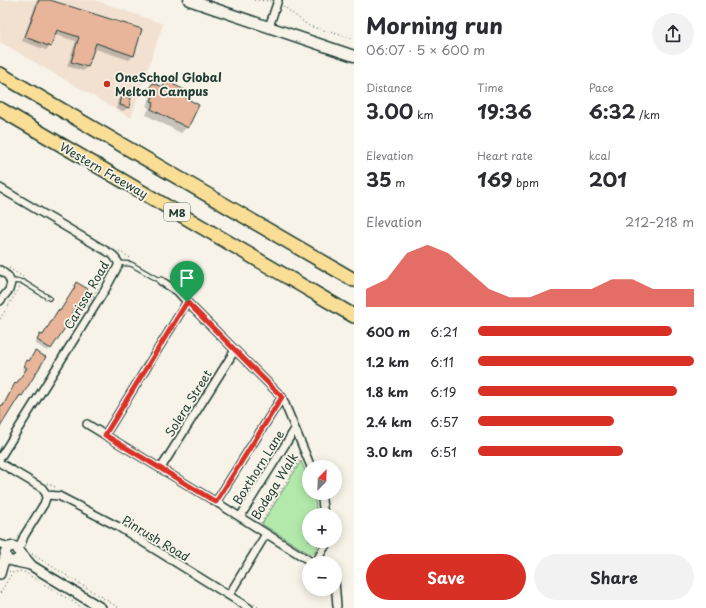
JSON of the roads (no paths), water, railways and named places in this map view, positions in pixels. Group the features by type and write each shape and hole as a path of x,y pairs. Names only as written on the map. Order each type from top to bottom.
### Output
{"highway":[{"name":"M8","path":"0,74 354,280"},
{"name":"Western Freeway","path":"0,109 354,316"}],"main road":[{"path":"189,0 354,56"}],"street":[{"path":"268,27 277,2"},
{"name":"Carissa Road","path":"0,188 113,255 118,263 117,269 105,290 0,458"},
{"path":"0,270 8,276 11,281 10,286 0,301"},
{"path":"159,280 177,291 282,397 308,460"},
{"path":"105,435 187,302"},
{"name":"Solera Street","path":"161,468 234,350"},
{"path":"216,502 282,397"},
{"path":"87,424 302,556"},
{"name":"Boxthorn Lane","path":"240,517 295,429"},
{"path":"0,463 42,488 47,495 44,504 24,536 11,553 5,572"},
{"name":"Pinrush Road","path":"47,495 59,496 98,516 249,608"},
{"path":"229,595 266,534"},
{"path":"0,544 21,562 32,566 101,608"},
{"path":"336,596 337,606"}],"lane":[{"path":"118,263 131,264 159,280"},
{"path":"11,281 23,282 49,298"}],"place":[{"name":"OneSchool Global Melton Campus","path":"107,84"}]}
